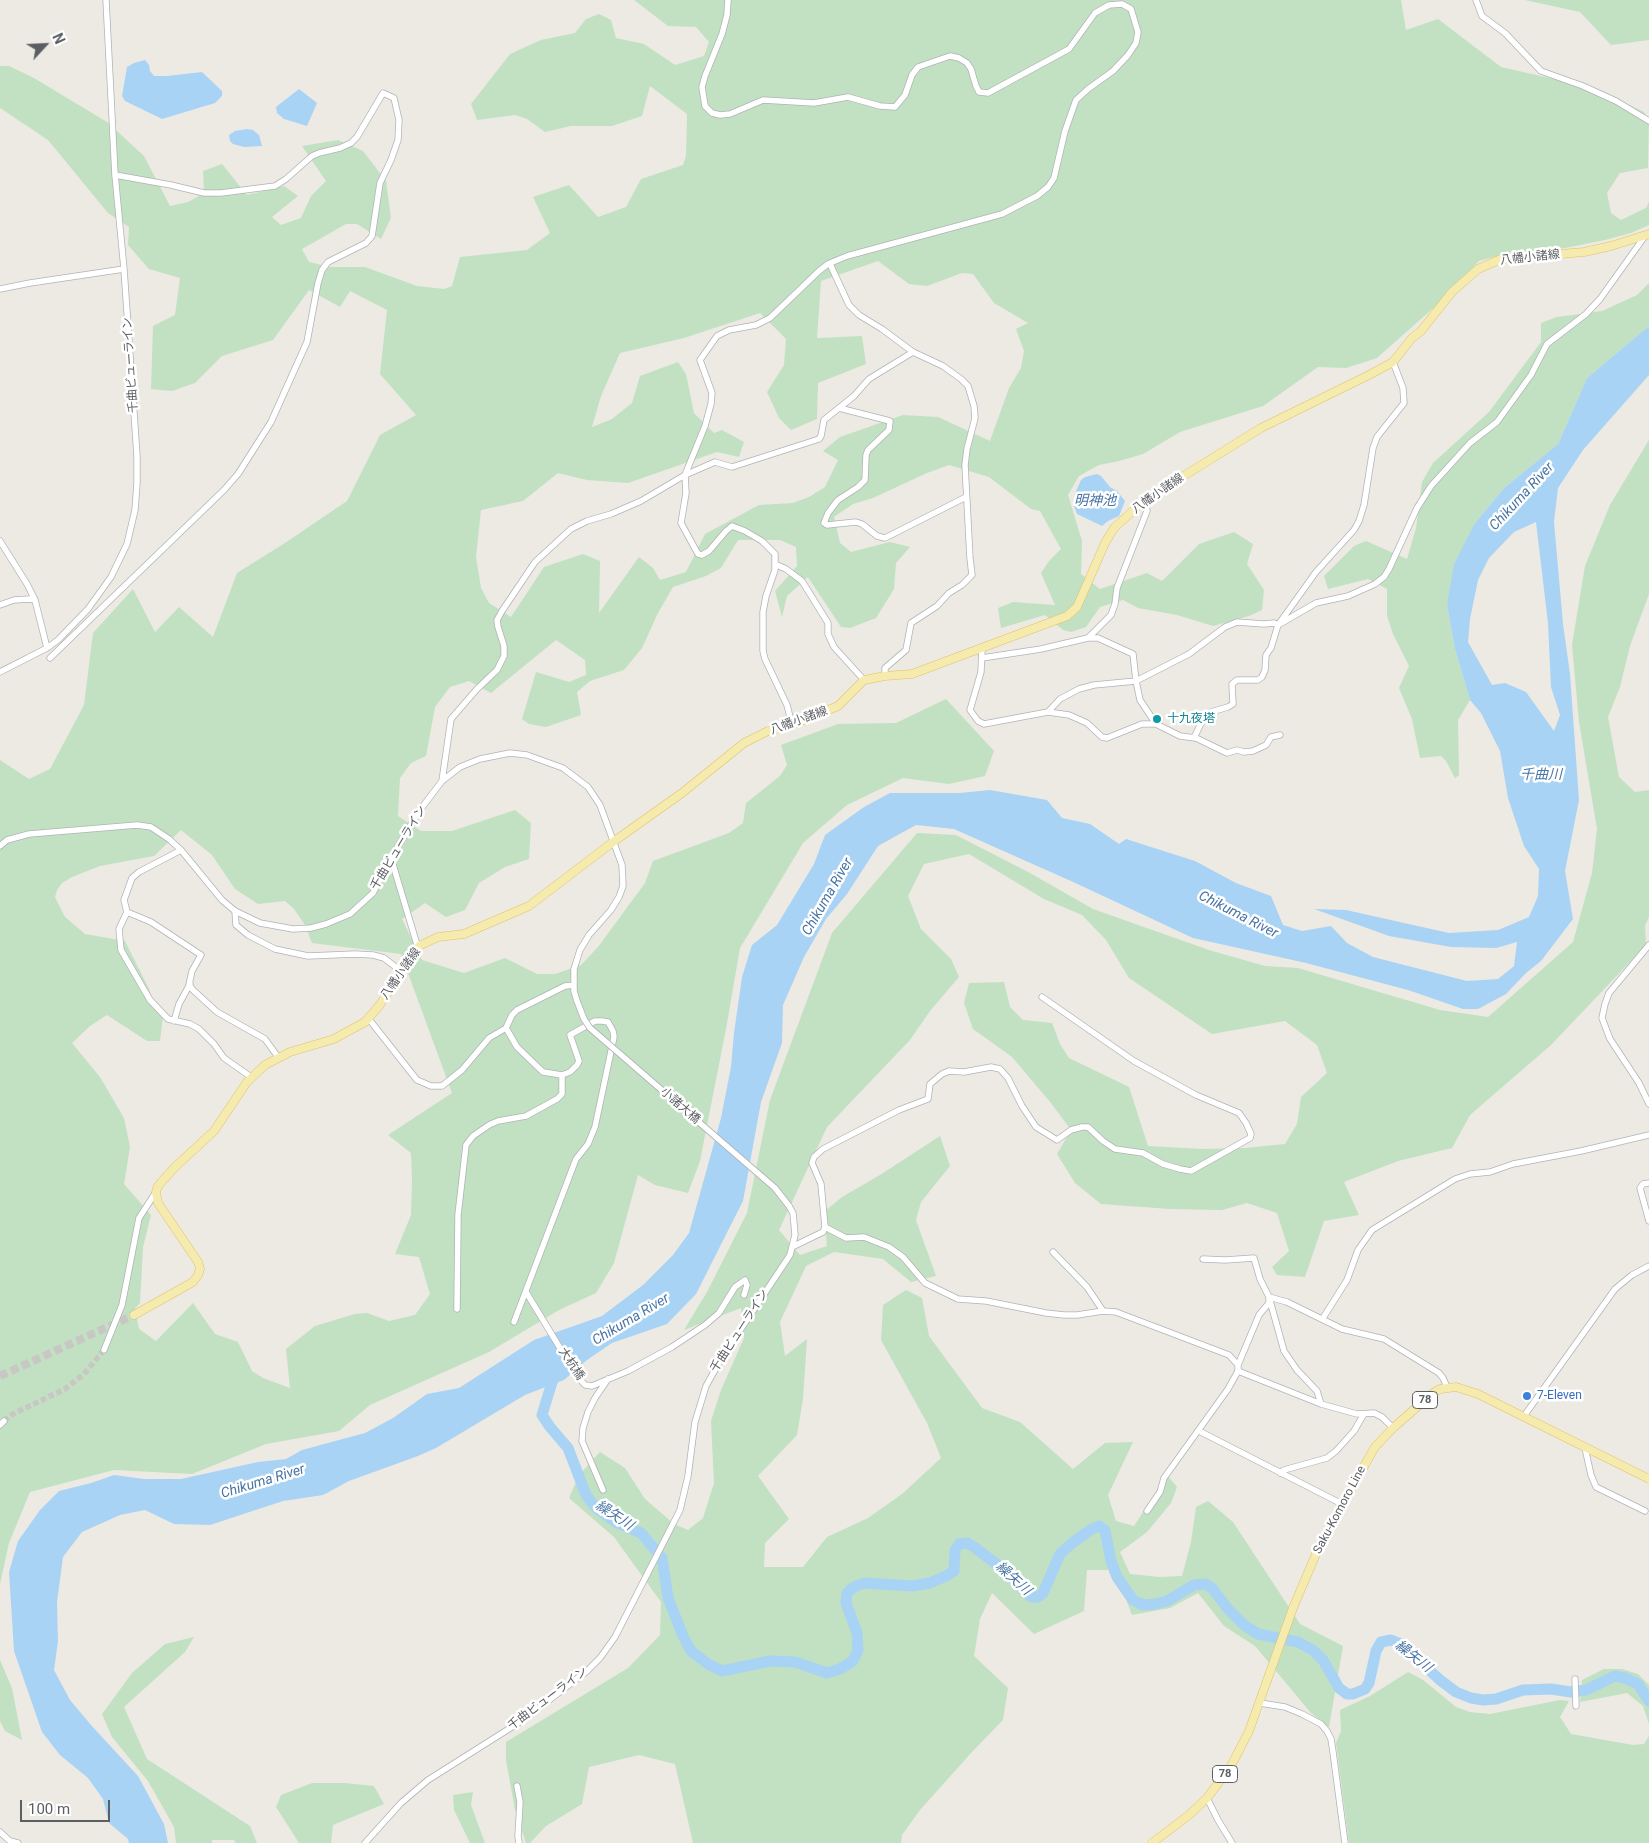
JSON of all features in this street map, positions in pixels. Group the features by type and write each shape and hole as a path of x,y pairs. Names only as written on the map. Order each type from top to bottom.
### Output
{"main road":[{"name":"八幡小諸線","path":"156,1192 158,1186 175,1167 214,1131 251,1077 278,1057 334,1039 356,1028 379,1006 418,948 426,941 438,937 464,934 529,906 613,842 682,793 744,743 768,731 792,725 838,706 864,680 912,674 1067,616 1078,607 1105,542 1114,528 1145,500 1261,428 1393,362 1452,292 1478,269 1500,260 1584,252 1647,235"},
{"path":"134,1315 193,1282 200,1269 198,1262 162,1212 156,1192"},
{"name":"78","path":"1447,1387 1456,1387 1478,1394 1649,1479"},
{"name":"Saku-Komoro Line","path":"1152,1843 1189,1815 1207,1798 1231,1766 1249,1731 1293,1608 1316,1554 1375,1447 1393,1428 1433,1393 1447,1387"}],"street":[{"name":"千曲ビューライン","path":"0,672 47,648 58,640 88,609 111,577 127,544 132,528 137,482 137,456 124,269 115,175 106,0"},
{"path":"728,0 727,15 722,34 702,87 705,106 712,113 720,115 730,114 763,100 814,103 848,96 880,106 895,107 905,94 912,76 918,67 950,56 959,58 967,63 972,68 979,92 988,93 1069,49 1095,13 1109,5 1122,4 1131,9 1138,32 1136,43 1128,55 1113,71 1076,100 1065,131 1054,178 1048,187 1037,196 1002,214 847,256 830,264 819,271 770,318 756,325 730,330 717,336 700,360 712,393 711,404 705,426 685,475 686,493 681,523 698,554 705,554 709,551 732,526 762,541 774,554 775,564 763,612 763,651 787,705 792,725"},
{"path":"1476,0 1482,16 1504,33 1541,71 1591,89 1649,121"},
{"path":"50,658 224,490 238,474 271,422 306,342 322,270 328,262 366,243 372,236 380,183 398,140 399,120 394,98 383,93 357,137 351,143 340,148 319,152 275,186 221,194 204,193 115,175"},
{"path":"1048,712 1060,699 1078,689 1094,685 1136,681 1188,654 1225,627 1237,622 1274,623 1278,625 1316,603 1359,592 1384,577 1417,508 1431,486 1470,443 1497,422 1531,375 1547,344 1586,314 1647,235"},
{"path":"830,264 849,305 859,314 882,328 913,352 943,366 968,386 975,418 965,465 972,575 936,606 912,623 906,650 885,668 885,676"},
{"path":"0,289 124,269"},
{"path":"442,781 452,719 477,689 497,670 504,656 504,646 497,620 535,562 571,529 641,501 685,475 715,462 732,467 770,454 812,443 821,436 824,420 840,408 869,379 913,352"},
{"path":"1194,738 1204,718 1211,712 1233,704 1232,684 1237,680 1258,680 1262,677 1265,670 1266,655 1271,648 1278,625 1316,572 1354,530 1362,515 1373,448 1378,437 1404,403 1404,388 1393,362"},
{"path":"840,408 890,421 889,430 868,450 865,480 838,500 828,513 824,523 827,525 856,522 862,524 877,536 885,538 966,497"},
{"path":"1088,638 1111,615 1115,604 1117,588 1147,511 1145,500"},
{"path":"0,541 27,584 34,600 47,648"},
{"path":"775,564 786,569 802,581 828,623 828,634 834,647 864,680"},
{"path":"0,605 14,600 34,600"},
{"path":"982,658 1041,649 1088,638 1098,638 1133,654 1140,700 1156,724"},
{"path":"982,648 981,672 970,710 978,721 984,724 1048,712 1069,715 1087,723 1102,737 1107,738 1142,724 1156,724 1180,736 1194,738 1227,753 1236,750 1244,752 1253,750 1266,745 1271,737 1280,734"},
{"name":"千曲ビューライン","path":"0,846 6,840 29,834 137,826 151,827 160,832 181,850 222,900 235,911 260,923 293,929 326,924 350,914 373,893 391,858 420,810 442,781 460,767 480,759 510,753 527,755 563,768 588,787 600,806 622,865 623,886 619,897 611,910 589,935 580,950 574,969 577,1001"},
{"path":"181,850 139,872 132,878 124,900 127,912 120,929 121,950 150,1000 168,1020 190,1024 199,1029 214,1044 224,1058 251,1077"},
{"path":"391,858 418,948"},
{"path":"235,911 236,925 248,935 275,949 308,956 374,955 384,958 402,972"},
{"path":"127,912 151,922 201,955 192,971 190,984 179,1004 174,1021"},
{"path":"1649,945 1609,993 1602,1018 1610,1039 1639,1084 1649,1104"},
{"path":"190,984 193,990 217,1012 265,1039 278,1057"},
{"path":"368,1018 418,1080 431,1086 442,1086 452,1079 489,1038 506,1028 512,1015 517,1010 565,986 574,985"},
{"path":"794,1246 823,1232 825,1227 821,1184 812,1163 814,1157 823,1149 899,1110 928,1099 930,1084 949,1071 964,1072 991,1066 1000,1069 1008,1078 1022,1106 1036,1127 1057,1140 1071,1130 1088,1127 1104,1142 1115,1149 1144,1154 1180,1170 1191,1171 1250,1138 1251,1134 1246,1122 1239,1113 1196,1094 1134,1062 1042,997"},
{"name":"小諸大橋","path":"577,1001 584,1019 590,1028 775,1188 789,1206"},
{"path":"506,1028 517,1047 543,1072 562,1075 570,1072 578,1065 579,1061 570,1035 595,1021 608,1022 614,1037 595,1127 588,1144 576,1159 514,1322"},
{"path":"457,1309 458,1215 466,1145 473,1136 498,1121 526,1116 557,1099 562,1094 562,1075"},
{"path":"1323,1318 1347,1280 1358,1250 1372,1230 1455,1179 1470,1174 1490,1172 1513,1164 1649,1135"},
{"path":"1649,1183 1642,1184 1640,1188 1649,1221"},
{"path":"104,1350 122,1305 139,1218 156,1192"},
{"name":"千曲ビューライン","path":"364,1843 401,1803 428,1780 523,1720 587,1671 600,1658 615,1637 676,1520 688,1476 695,1422 706,1386 721,1359 785,1264 794,1246 795,1222 789,1206"},
{"path":"825,1227 846,1238 864,1237 890,1247 903,1257 925,1283 958,1299 986,1301 1064,1315 1103,1311 1116,1312 1229,1355 1238,1368 1321,1404 1357,1414 1374,1413 1382,1417 1393,1428"},
{"path":"1053,1252 1087,1287 1103,1311"},
{"path":"1203,1259 1254,1258 1260,1279 1269,1297 1284,1352 1297,1370 1317,1391 1321,1404"},
{"path":"1524,1416 1615,1289 1632,1275 1649,1266"},
{"path":"603,1490 586,1452 582,1441 582,1434 592,1405 608,1380 672,1347 705,1325 719,1313 735,1287 745,1280 744,1295"},
{"name":"大杭橋","path":"526,1292 577,1376 585,1385 592,1386 608,1380"},
{"path":"1269,1297 1287,1302 1323,1318 1342,1329 1384,1339 1439,1373 1444,1378 1447,1387"},
{"path":"1147,1511 1160,1492 1164,1478 1228,1389 1259,1314 1269,1303 1269,1297"},
{"path":"1280,1473 1284,1470 1327,1458 1354,1431 1364,1414"},
{"path":"1198,1431 1342,1504"},
{"path":"1585,1448 1591,1475 1596,1487 1645,1511"},
{"path":"1575,1679 1576,1706"},
{"path":"1260,1703 1284,1707 1302,1714 1321,1724 1327,1731 1331,1739 1345,1843"},
{"path":"517,1786 520,1802 519,1843"},
{"path":"1207,1798 1232,1843"},
{"path":"0,1832 10,1841 18,1843"}],"green space":[{"path":"634,0 1401,0 1406,30 1438,19 1501,67 1593,88 1644,112 1649,120 1648,168 1620,173 1607,193 1611,213 1621,220 1646,208 1649,202 1649,225 1631,233 1605,240 1565,248 1508,253 1479,261 1439,303 1377,358 1346,368 1318,367 1263,406 1180,432 1143,454 1099,465 1079,476 1068,495 1082,541 1081,574 1100,589 1147,573 1162,581 1199,544 1234,532 1253,544 1247,564 1264,590 1262,610 1249,616 1213,626 1177,615 1138,608 1123,600 1100,607 1086,627 1071,632 1063,630 1045,615 1001,628 998,608 1013,602 1055,605 1041,573 1049,561 1061,549 1040,511 1031,509 989,477 949,465 873,498 853,504 834,517 840,543 851,552 890,542 910,547 896,563 894,589 876,618 850,628 841,627 808,577 787,596 782,617 775,591 797,566 796,547 780,540 738,540 721,568 706,576 673,587 658,613 642,648 624,670 590,681 577,692 581,715 546,727 529,724 522,719 536,672 569,682 586,675 585,660 556,640 491,693 469,681 450,687 435,707 426,756 411,763 400,778 398,816 421,831 452,831 515,810 531,823 529,859 505,867 479,883 465,910 446,917 425,903 402,919 422,960 464,973 505,958 537,974 555,974 581,965 598,947 645,883 653,861 729,833 743,823 746,803 780,776 787,765 781,745 838,724 896,723 946,699 994,751 985,776 949,784 903,778 847,805 803,843 740,948 700,1161 688,1193 655,1185 638,1175 614,1263 596,1293 559,1310 489,1352 370,1405 339,1431 266,1444 192,1474 114,1470 30,1492 9,1543 0,1584 0,760 29,779 50,769 84,705 93,633 133,589 155,632 179,607 213,637 237,573 347,501 380,435 416,415 380,374 387,310 350,291 340,307 309,290 273,340 222,356 195,383 172,391 151,389 153,326 175,315 180,278 149,269 128,245 129,227 108,213 48,140 0,108 0,66 9,66 34,78 107,122 144,156 170,206 188,202 204,193 203,171 222,164 247,195 284,186 298,196 272,217 281,225 301,218 311,196 326,181 302,146 338,140 363,151 386,181 391,218 381,239 357,224 346,224 302,249 309,262 331,267 365,267 417,286 444,289 452,286 460,257 527,250 550,233 533,197 569,185 598,217 626,207 641,179 683,165 686,156 687,114 650,86 642,116 612,126 571,126 545,132 527,119 515,115 477,120 471,104 510,54 541,40 575,33 586,19 599,14 611,20 616,38 644,44 675,65 704,56 709,42 696,27 668,26","holes":["878,261 909,284 927,286 962,273 973,274 994,303 1028,323 1016,329 1024,351 1021,368 1009,388 990,441 938,417 903,415 840,437 823,451 838,460 825,487 809,497 793,503 759,505 705,534 686,572 660,580 653,568 639,557 599,613 600,561 583,554 544,567 511,617 489,603 481,588 476,557 481,510 523,501 558,473 587,480 628,483 717,452 739,457 744,442 722,430 714,433 694,413 686,374 678,362 640,376 632,403 612,419 592,427 601,396 620,353 684,338 760,313 786,339 784,365 767,392 779,418 791,430 817,419 818,383 866,364 862,336 817,338 821,281","181,830 212,855 235,889 258,904 285,901 294,909 305,925 312,943 401,954 452,1093 388,1135 411,1153 411,1215 395,1254 419,1257 430,1294 415,1315 389,1321 367,1313 355,1314 315,1326 286,1349 290,1388 263,1378 252,1371 238,1342 215,1334 193,1303 156,1341 139,1329 135,1308 140,1303 143,1247 151,1215 124,1184 130,1147 124,1118 100,1077 72,1043 90,1026 107,1015 147,1041 160,1041 163,1015 155,1007 149,989 125,941 85,934 65,917 55,897 57,890 62,883 72,877 100,866 154,856"]},
{"path":"1525,0 1649,0 1649,40 1611,45 1580,12"},
{"path":"1649,283 1649,326 1587,378 1558,444 1504,488 1475,523 1447,605 1455,649 1470,700 1458,720 1459,775 1455,778 1446,761 1441,756 1420,758 1412,719 1399,688 1409,666 1393,634 1387,616 1387,589 1368,579 1328,589 1324,576 1354,546 1366,541 1407,559 1416,528 1422,482 1433,463 1489,412 1541,342 1541,323 1557,317 1602,311 1637,295"},
{"path":"1649,440 1649,594 1630,646 1620,687 1608,717 1619,777 1635,792 1649,790 1649,917 1645,926 1646,945 1551,1045 1470,1115 1452,1148 1398,1161 1344,1182 1359,1215 1324,1221 1305,1277 1277,1275 1272,1267 1289,1251 1277,1213 1247,1203 1222,1210 1170,1209 1101,1204 1075,1183 1057,1154 1071,1130 1012,1057 973,1029 964,1003 969,983 1004,982 1010,1007 1023,1020 1052,1023 1060,1044 1069,1058 1129,1087 1148,1146 1204,1149 1245,1148 1285,1144 1297,1124 1301,1097 1327,1073 1317,1045 1285,1021 1212,1034 1129,978 1106,940 1082,915 1044,899 969,854 924,864 908,896 921,929 951,959 959,977 930,1011 910,1040 827,1127 779,1230 800,1255 827,1246 824,1212 842,1197 940,1136 950,1166 921,1202 916,1220 936,1276 911,1282 883,1259 834,1252 806,1266 780,1322 785,1356 807,1339 803,1399 797,1435 758,1476 789,1519 765,1543 764,1567 803,1567 827,1537 868,1518 902,1494 941,1458 927,1423 881,1340 883,1305 906,1290 922,1298 929,1336 982,1408 1020,1422 1073,1469 1105,1443 1133,1442 1108,1495 1116,1521 1134,1526 1167,1475 1177,1487 1171,1503 1147,1532 1120,1552 1130,1574 1160,1577 1182,1576 1191,1542 1196,1507 1208,1501 1233,1522 1300,1624 1343,1646 1329,1727 1311,1713 1255,1646 1224,1626 1198,1593 1170,1608 1132,1615 1115,1570 1087,1570 1084,1611 1034,1634 992,1593 980,1619 974,1656 1008,1688 1003,1720 920,1810 902,1835 901,1843 693,1843 675,1764 639,1755 589,1767 582,1804 546,1826 530,1843 526,1843 515,1810 506,1760 506,1742 628,1668 660,1635 661,1602 614,1537 569,1498 579,1475 600,1452 625,1468 645,1499 674,1524 688,1530 703,1518 714,1483 711,1421 721,1390 744,1338 741,1308 684,1330 707,1292 747,1213 770,1100 832,933 917,833 956,835 1030,873 1093,909 1209,950 1265,966 1298,968 1440,1010 1488,1017 1573,942 1592,873 1597,829 1579,722 1572,645 1585,566 1610,505"},
{"path":"194,1637 185,1652 124,1707 147,1759 250,1826 257,1843 212,1840 212,1843 176,1843 174,1827 148,1781 112,1737 102,1714 132,1673 165,1644"},
{"path":"0,1660 12,1688 22,1740 5,1731 0,1721"},
{"path":"1604,1669 1622,1669 1638,1674 1649,1685 1649,1724 1643,1706 1627,1693 1580,1702 1582,1680"},
{"path":"1408,1672 1423,1680 1456,1707 1470,1712 1490,1714 1560,1700 1569,1701 1560,1717 1571,1734 1633,1745 1644,1744 1649,1736 1649,1843 1349,1843 1336,1743 1341,1731 1340,1710 1370,1696"},
{"path":"312,1783 345,1783 374,1786 384,1804 333,1825 331,1843 299,1843 276,1807 281,1795"},
{"path":"473,1792 471,1805 485,1843 470,1843 454,1810 453,1795"}],"water":[{"path":"145,60 154,76 202,72 222,91 222,96 215,103 162,119 125,101 122,96 127,67"},
{"path":"299,89 317,103 307,126 284,119 277,113 276,107"},
{"path":"253,130 259,135 262,146 244,147 233,144 230,141 229,135 235,131"},
{"name":"千曲川","path":"1649,326 1649,375 1583,450 1558,488 1554,522 1563,624 1570,674 1579,800 1565,871 1573,919 1541,961 1526,973 1506,994 1478,1009 1463,1009 1408,990 1306,963 1193,938 954,829 916,825 878,846 847,894 826,919 804,957 783,1005 782,1043 761,1102 743,1201 696,1294 667,1324 612,1343 587,1360 564,1380 525,1395 436,1448 349,1481 323,1495 283,1501 210,1525 174,1524 145,1510 120,1515 82,1532 63,1557 57,1602 58,1641 54,1670 70,1700 138,1776 164,1824 168,1843 129,1843 128,1839 109,1823 103,1799 88,1778 60,1755 42,1732 14,1651 9,1572 18,1541 40,1510 59,1491 114,1475 144,1479 181,1479 258,1462 286,1459 302,1450 365,1433 393,1418 427,1394 459,1388 534,1340 602,1316 643,1285 673,1255 689,1233 721,1118 731,1067 742,977 752,945 777,925 814,864 825,835 864,807 890,793 960,793 990,790 1047,800 1062,818 1090,824 1119,844 1126,839 1195,861 1236,883 1271,896 1283,925 1302,931 1331,926 1347,943 1373,957 1467,981 1498,979 1514,966 1517,942 1496,948 1451,947 1389,936 1314,909 1346,910 1449,933 1498,930 1529,917 1538,896 1539,869 1524,846 1508,798 1500,751 1481,713 1470,700 1455,649 1447,605 1454,564 1475,523 1504,488 1558,444 1587,378","holes":["1536,522 1548,623 1551,687 1560,715 1554,731 1526,692 1505,683 1492,685 1468,642 1470,619 1478,580 1489,558 1514,532"]},
{"name":"明神池","path":"1097,474 1117,491 1125,501 1119,516 1102,526 1077,514 1074,506 1076,491 1081,480"}],"waterway":[{"name":"繰矢川","path":"558,1373 553,1379 542,1415 568,1448 586,1495 596,1508 617,1523 641,1533 662,1558 668,1598 683,1636 691,1651 708,1664 722,1671 770,1661 795,1662 827,1673 840,1669 853,1661 858,1650 857,1633 846,1603 847,1593 854,1587 864,1583 912,1586 930,1583 954,1571 955,1550 959,1544 967,1543 974,1547 1007,1572 1031,1597 1038,1597 1043,1593 1060,1554 1090,1530 1099,1526 1105,1530 1111,1561 1117,1577 1133,1600 1143,1605 1155,1604 1167,1601 1194,1585 1205,1584 1212,1588 1228,1609 1244,1625 1258,1634 1298,1642 1314,1651 1323,1660 1339,1688 1347,1694 1353,1694 1365,1689 1369,1683 1376,1651 1381,1642 1391,1640 1401,1644 1456,1692 1471,1698 1483,1700 1496,1699 1523,1690 1551,1689 1571,1692 1586,1690 1615,1676 1638,1684 1649,1701"}],"tunnel":[{"path":"0,1376 134,1315"},
{"path":"4,1421 13,1414 65,1389 84,1374 104,1350"}],"place":[{"name":"十九夜塔","path":"1157,719"},
{"name":"7-Eleven","path":"1527,1396"}],"water label":[{"name":"Chikuma River","path":"1522,497"},
{"name":"Chikuma River","path":"828,897"},
{"name":"Chikuma River","path":"1238,915"},
{"name":"Chikuma River","path":"631,1320"},
{"name":"Chikuma River","path":"263,1482"}]}
